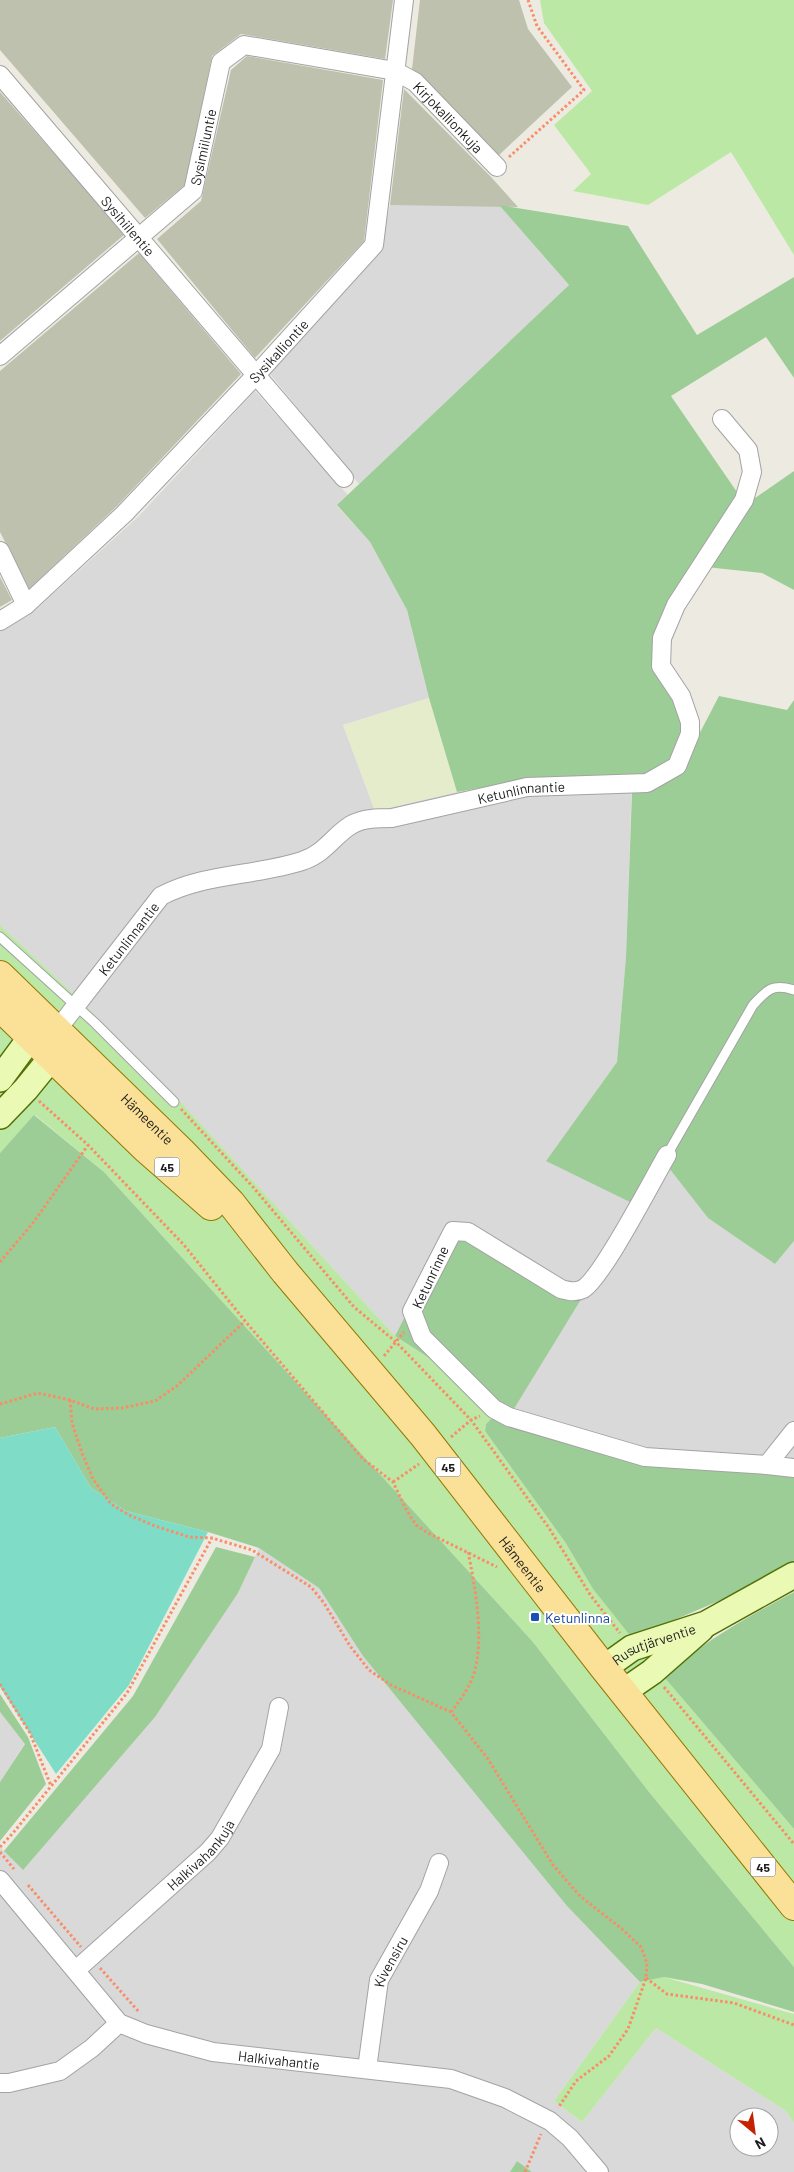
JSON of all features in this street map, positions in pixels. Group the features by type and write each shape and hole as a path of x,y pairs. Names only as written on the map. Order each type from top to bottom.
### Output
{"main road":[{"name":"Hämeentie","path":"0,975 181,1151 231,1203 285,1272 423,1435 604,1668 794,1906"},
{"name":"Hämeentie","path":"0,1007 146,1148 285,1272"},
{"path":"0,1079 31,1037 57,1030 52,1057 26,1089 0,1116"},
{"name":"Rusutjärventie","path":"604,1668 632,1648 706,1624 794,1575"},
{"name":"Rusutjärventie","path":"623,1692 652,1672 706,1624"}],"street":[{"name":"Sysikalliontie","path":"0,621 26,605 124,514 256,375 374,245 404,0"},
{"name":"Sysimiiluntie","path":"0,356 193,191 221,62 244,45 395,71"},
{"name":"Kirjokallionkuja","path":"395,71 415,82 498,167"},
{"name":"Sysihiilentie","path":"0,75 344,478"},
{"name":"Ketunlinnantie","path":"57,1030 161,896 176,889 194,883 302,860 325,849 351,825 375,818 392,818 527,787 647,783 678,766 690,734 690,722 681,696 661,666 662,638 676,605 744,500 752,472 748,450 722,419"},
{"path":"0,551 26,605"},
{"name":"Ketunrinne","path":"668,1155 601,1270 585,1288 575,1292 561,1289 468,1232 453,1231 412,1312 422,1336 494,1409 517,1419 645,1457 794,1468"},
{"path":"767,1465 794,1431"},
{"name":"Halkivahankuja","path":"76,1970 87,1949 208,1852 220,1838 271,1749 279,1707"},
{"name":"Kivensiru","path":"367,2069 379,1980 429,1891 439,1863"},
{"name":"Halkivahantie","path":"0,1880 113,2016 146,2034 213,2052 451,2079 505,2098 550,2121 570,2138 599,2172"},
{"path":"0,2083 9,2083 60,2071 92,2048 113,2016"}],"lane":[{"path":"0,937 133,1059 174,1102"},
{"path":"668,1155 753,1006 768,990 782,986 794,990"}],"path":[{"path":"498,167 584,90 537,26 528,0"},
{"path":"26,1089 88,1145 184,1245 245,1321 363,1459 393,1482 416,1525 428,1533 500,1568"},
{"path":"174,1102 253,1187 354,1307 396,1342 471,1420 549,1528 591,1596 632,1648"},
{"path":"0,1262 33,1223 88,1145"},
{"path":"382,1358 415,1318"},
{"path":"0,1404 38,1393 70,1400 94,1409 122,1408 155,1401 178,1385 245,1321"},
{"path":"70,1400 72,1423 82,1453 93,1479 111,1504 155,1526 189,1537 212,1538 252,1550 312,1587 350,1646 369,1670 391,1684 451,1712 488,1759 553,1865 580,1896 622,1928 640,1947 647,1963 646,1978 628,2029 609,2056 576,2081 558,2108"},
{"path":"446,1441 471,1420 494,1409"},
{"path":"393,1482 422,1462"},
{"path":"0,1847 127,1693 212,1538"},
{"path":"451,1712 472,1678 478,1650 477,1596 468,1551"},
{"path":"652,1672 794,1844"},
{"path":"0,1684 30,1733 51,1787"},
{"path":"0,1852 19,1874"},
{"path":"25,1882 87,1949 123,1996 144,2015"},
{"path":"646,1978 667,1994 734,2003 794,2025"},
{"path":"113,2016 123,1996"},
{"path":"550,2104 564,2114"},
{"path":"525,2172 543,2131"}],"shaded area":[{"path":"0,0 393,0 385,59 241,34 212,56 186,184 145,218 0,50"},
{"path":"420,0 519,0 528,29 572,87 499,155 412,69"},
{"path":"247,56 383,80 364,241 255,358 157,239 201,201 231,70"},
{"path":"404,89 491,177 518,207 390,205"},
{"path":"0,92 125,234 0,341"},
{"path":"390,205 499,205 569,285 359,484 270,374 380,251"},
{"path":"139,253 241,374 117,506 29,589 0,532 0,371"},
{"path":"255,391 348,495 337,506 370,542 407,610 429,698 343,725 375,811 457,792 502,784 632,777 626,957 617,1062 546,1161 669,1167 708,1218 775,1264 794,1241 794,1465 649,1454 512,1412 453,1222 395,1336 176,1097 76,996 0,925 0,630 32,613 139,516"},
{"path":"0,577 12,600 0,607"},
{"path":"429,698 457,792 375,811 343,725"},
{"path":"55,1427 91,1488 126,1511 208,1532 129,1685 56,1774 0,1687 0,1438"},
{"path":"259,1548 319,1588 337,1616 567,1906 640,1982 554,2101 582,2122 656,2028 786,2111 794,2123 794,2172 532,2172 517,2161 510,2172 0,2172 0,1847 22,1869 238,1593"},
{"path":"0,1712 25,1743 0,1782"}],"green space":[{"path":"540,0 794,0 794,255 731,152 648,205 573,191 591,174 554,125 592,91 544,23"},
{"path":"499,205 628,226 697,335 794,277 794,378 766,337 671,396 739,495 655,638 685,732 672,763 645,777 502,784 457,792 429,698 407,610 370,542 337,505 569,285"},
{"path":"794,471 794,590 762,573 706,567 748,503"},
{"path":"719,696 787,710 794,700 794,1241 775,1264 708,1218 669,1168 632,1203 546,1161 617,1062 626,957 632,792 681,769"},
{"path":"0,925 76,996 176,1097 395,1336 496,1401 501,1419 491,1419 486,1424 485,1431 565,1542 593,1589 664,1677 794,1829 794,1967 649,1792 533,1642 104,1172 35,1115 0,1153"},
{"path":"34,1115 104,1172 533,1642 649,1792 794,1967 794,2012 702,1984 664,1977 640,1982 567,1906 363,1656 319,1588 259,1548 208,1532 126,1511 91,1488 55,1427 0,1438 0,1153"},
{"path":"453,1222 580,1301 512,1412 629,1450 794,1465 794,1563 728,1597 632,1638 593,1589 565,1542 485,1431 486,1424 491,1419 501,1418 496,1401 395,1336"},
{"path":"216,1547 255,1557 238,1593 155,1717 23,1870 4,1851 133,1696"},
{"path":"794,1592 794,1829 664,1677 710,1641 743,1620"},
{"path":"0,1694 28,1737 46,1784 0,1841 0,1782 25,1744 0,1712"},
{"path":"664,1977 794,2014 794,2123 786,2111 656,2028 582,2122 554,2101 640,1982"},
{"path":"517,2161 532,2172 510,2172"}],"place":[{"name":"Ketunlinna","path":"535,1617"}]}
